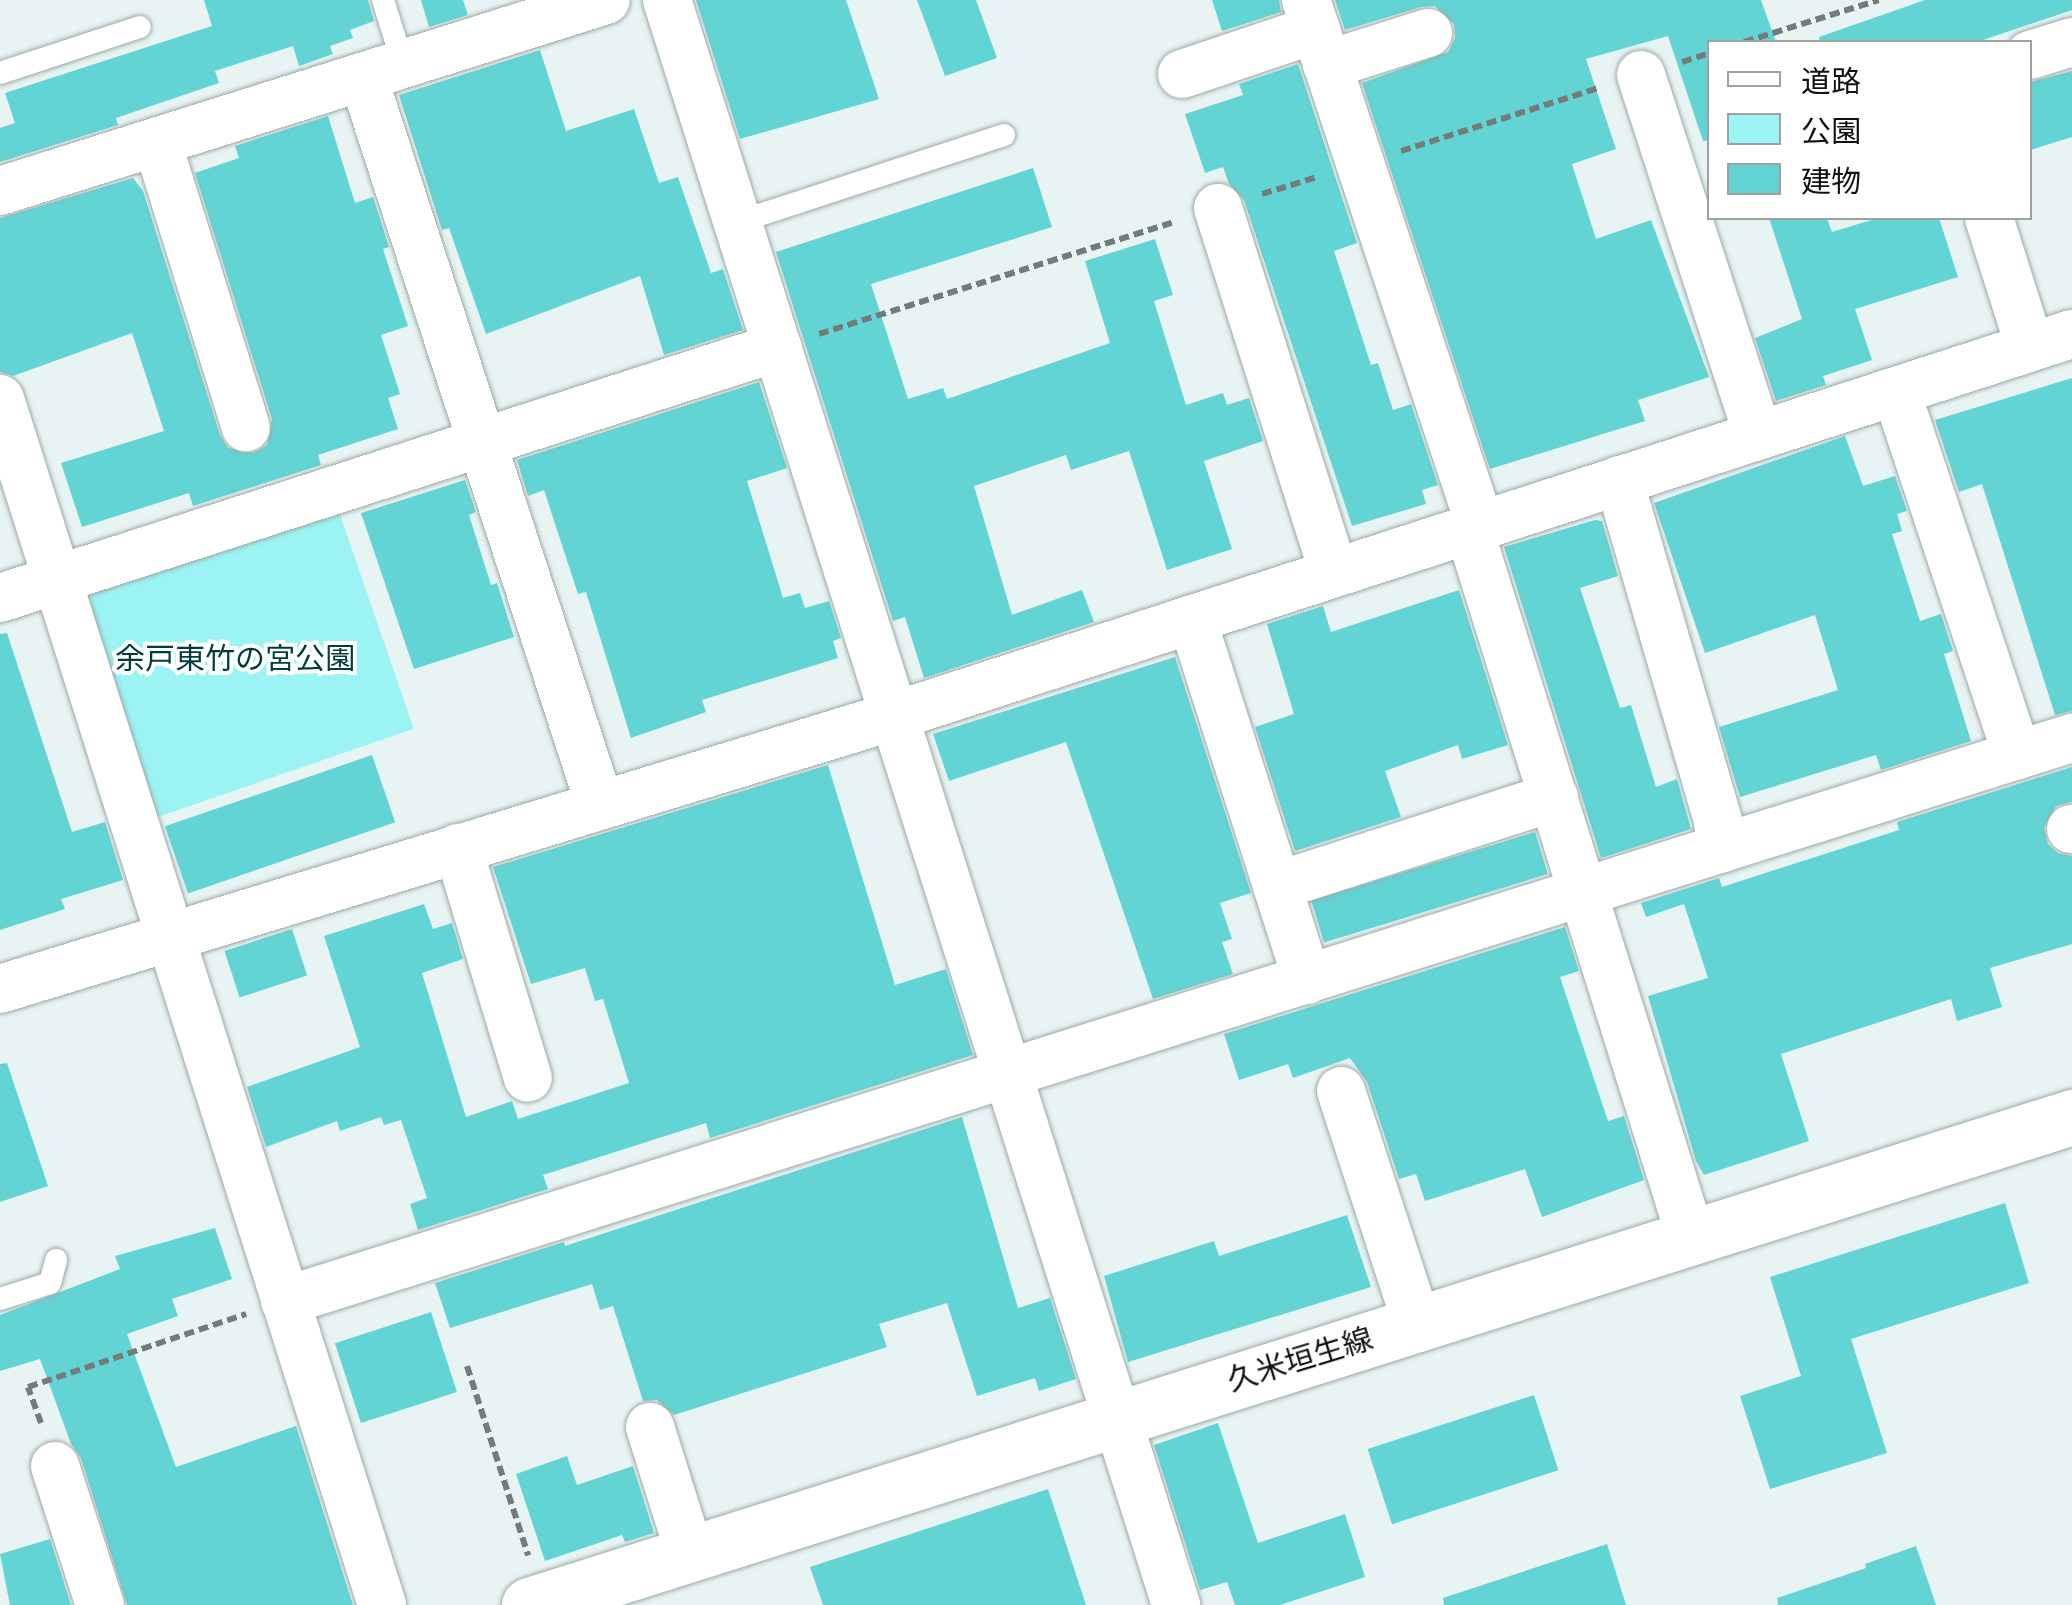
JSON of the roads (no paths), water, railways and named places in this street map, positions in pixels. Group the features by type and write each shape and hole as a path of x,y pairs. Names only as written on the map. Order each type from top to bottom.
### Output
{"main road":[{"name":"久米垣生線","path":"536,1603 635,1589 690,1554 2072,1118"}],"street":[{"path":"0,191 606,0"},
{"path":"667,0 1176,1605"},
{"path":"1182,74 1316,31 1428,33"},
{"path":"1316,31 1475,527 1692,1238"},
{"path":"2032,54 2072,42"},
{"path":"383,70 484,442 600,805"},
{"path":"1641,75 1758,436"},
{"path":"157,142 246,427"},
{"path":"1218,208 1334,573"},
{"path":"0,989 894,716 2051,340 1989,220"},
{"path":"0,598 778,348"},
{"path":"1896,391 2018,755"},
{"path":"0,398 167,936 382,1605"},
{"path":"1618,480 1718,821 1721,849"},
{"path":"1192,619 1307,980"},
{"path":"285,1301 2072,738"},
{"path":"1277,886 1554,796"},
{"path":"458,848 528,1078"},
{"path":"1341,1090 1417,1324"},
{"path":"650,1427 690,1554"},
{"path":"55,1466 100,1605"}],"lane":[{"path":"383,0 383,70"},
{"path":"0,73 140,27"},
{"path":"738,222 1004,135"},
{"path":"0,1299 50,1283 56,1260"}],"park label":[{"name":"余戸東竹の宮公園","path":"235,659"}]}
